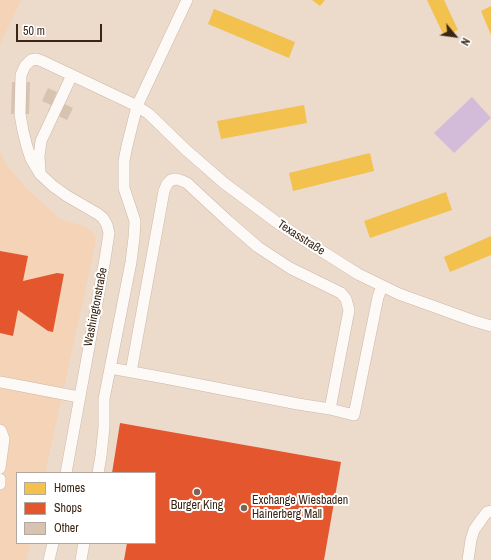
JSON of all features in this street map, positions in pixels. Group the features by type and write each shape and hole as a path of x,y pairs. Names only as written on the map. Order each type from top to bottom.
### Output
{"street":[{"path":"98,472 104,427 104,399 131,262 134,238 135,221 124,188 124,161 137,106 187,0"},
{"name":"Washingtonstraße","path":"66,472 109,233 103,218 53,186 40,174 31,159 20,114 21,75 28,62 36,59 137,106"},
{"path":"40,174 39,156 41,141 72,75"},
{"name":"Texasstraße","path":"137,106 149,114 185,149 224,183 278,224 358,274 399,294 491,326"},
{"path":"130,372 164,191 167,184 171,180 176,179 187,183 228,221 258,246 290,268 341,293 346,299 349,310 330,409"},
{"path":"110,368 330,409 354,415 378,297 382,286"},
{"path":"0,382 80,397"},
{"path":"0,430 4,439 0,468"},
{"path":"0,478 0,484"},
{"path":"468,560 474,530 488,512 491,511"},
{"path":"50,560 53,544"},
{"path":"81,560 84,544"}],"shaded area":[{"path":"0,0 21,0 0,45"},
{"path":"472,97 491,118 454,153 434,133"},
{"path":"0,150 4,162 26,188 60,219 84,226 91,231 95,237 95,246 45,472 16,472 16,544 30,544 26,560 0,560"}],"building: Homes":[{"path":"312,0 325,0 320,6"},
{"path":"427,0 444,0 458,30 444,36"},
{"path":"491,6 491,35 481,11"},
{"path":"214,9 295,42 289,58 208,24"},
{"path":"304,105 307,123 221,139 217,121"},
{"path":"370,153 374,171 293,191 289,173"},
{"path":"446,192 452,210 370,238 364,221"},
{"path":"491,236 491,255 450,272 444,257"}],"building: Shops":[{"path":"0,251 28,256 23,281 57,273 64,274 53,332 48,331 18,310 13,336 0,333"},
{"name":"Exchange Wiesbaden Hainerberg Mall","path":"120,423 341,462 324,560 124,560 127,544 156,544 156,472 112,472"}],"building: Other":[{"path":"12,82 30,82 29,114 11,114"},
{"path":"48,88 57,92 54,99 73,108 67,120 48,111 51,105 42,101"}],"place":[{"name":"Burger King","path":"197,492"},
{"name":"Exchange Wiesbaden Hainerberg Mall","path":"244,508"}]}
